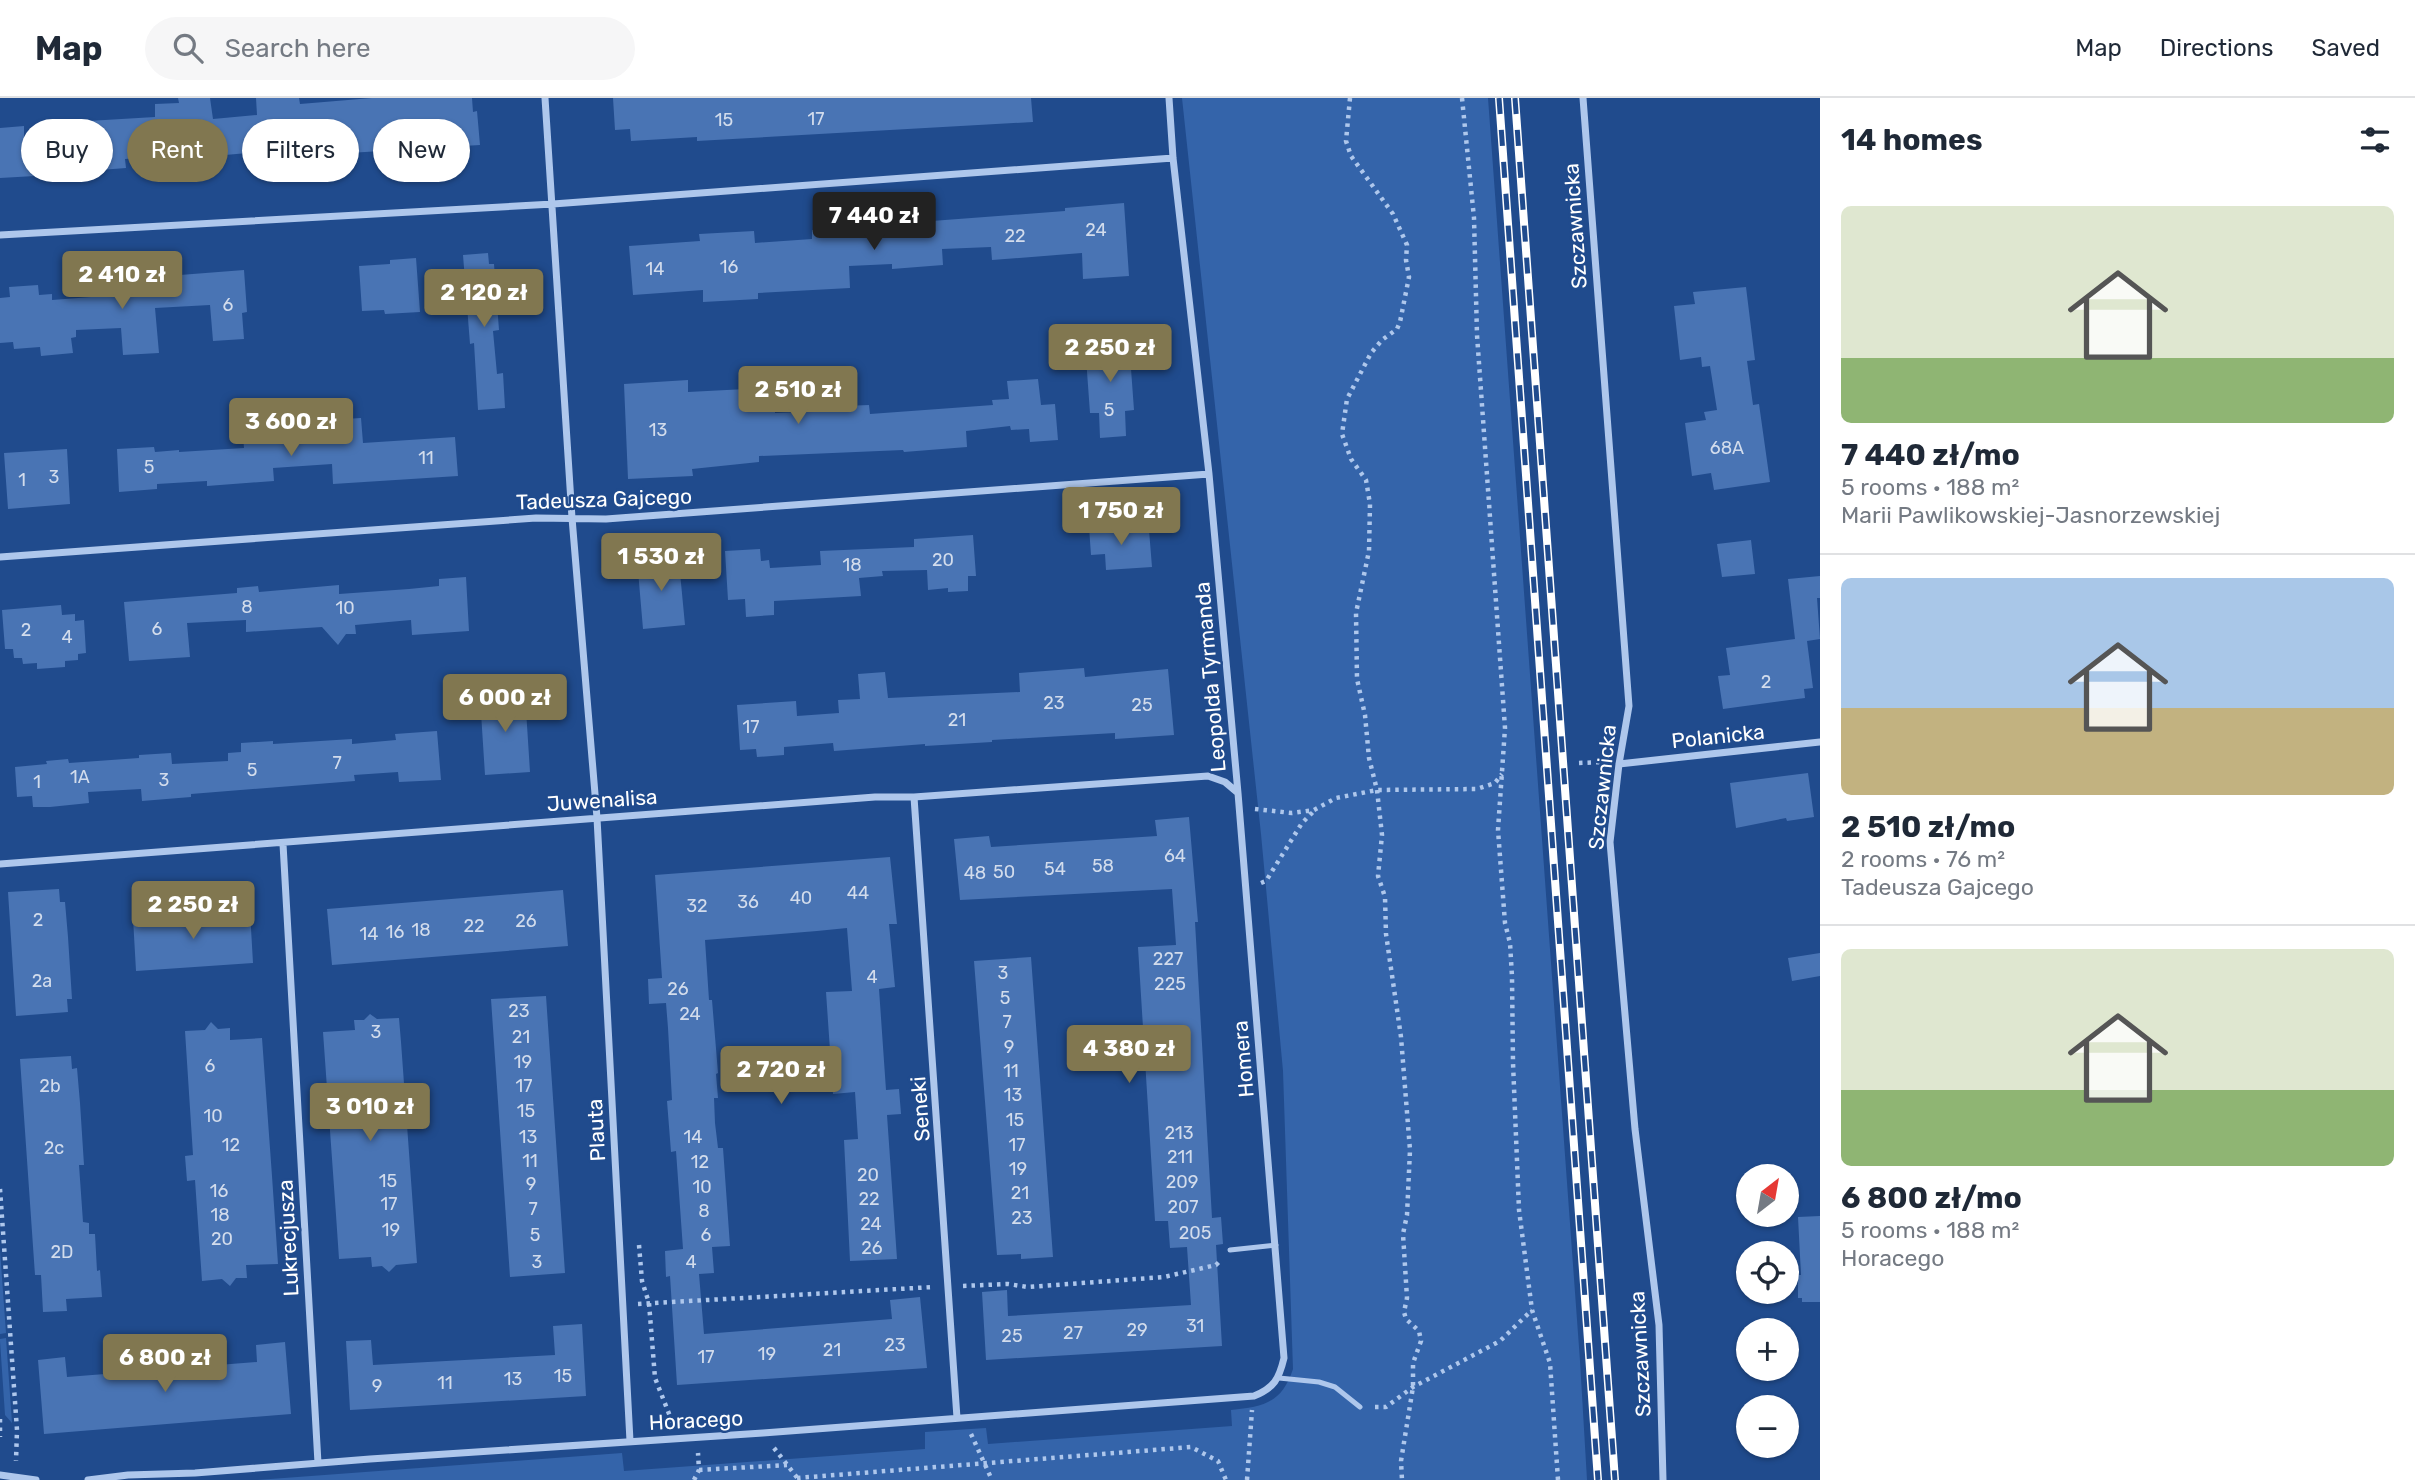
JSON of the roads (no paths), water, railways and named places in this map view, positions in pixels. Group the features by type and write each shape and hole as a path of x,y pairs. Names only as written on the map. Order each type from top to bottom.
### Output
{"street":[{"name":"Plauta","path":"545,98 572,518 597,818 630,1441"},
{"name":"Leopolda Tyrmanda","path":"1169,98 1209,474 1238,793"},
{"name":"Szczawnicka","path":"1583,98 1629,706 1610,842 1635,1129 1659,1325 1663,1480"},
{"path":"0,235 553,204 1174,158"},
{"name":"Tadeusza Gajcego","path":"0,557 522,519 607,519 1209,474"},
{"name":"Polanicka","path":"1619,764 1820,742"},
{"name":"Juwenalisa","path":"0,864 875,797 914,797 1208,776 1225,782 1238,793"},
{"name":"Homera","path":"1238,793 1284,1358 1279,1378"},
{"name":"Seneki","path":"914,797 961,1417"},
{"name":"Lukrecjusza","path":"283,844 318,1463"},
{"name":"Horacego","path":"88,1480 1254,1396 1268,1390 1279,1378"},
{"path":"0,1475 36,1480"}],"lane":[{"path":"1230,1250 1276,1245"},
{"path":"1279,1378 1319,1382 1335,1387 1360,1407"}],"railway":[{"path":"1499,98 1598,1480"},
{"path":"1515,98 1615,1480"}]}
